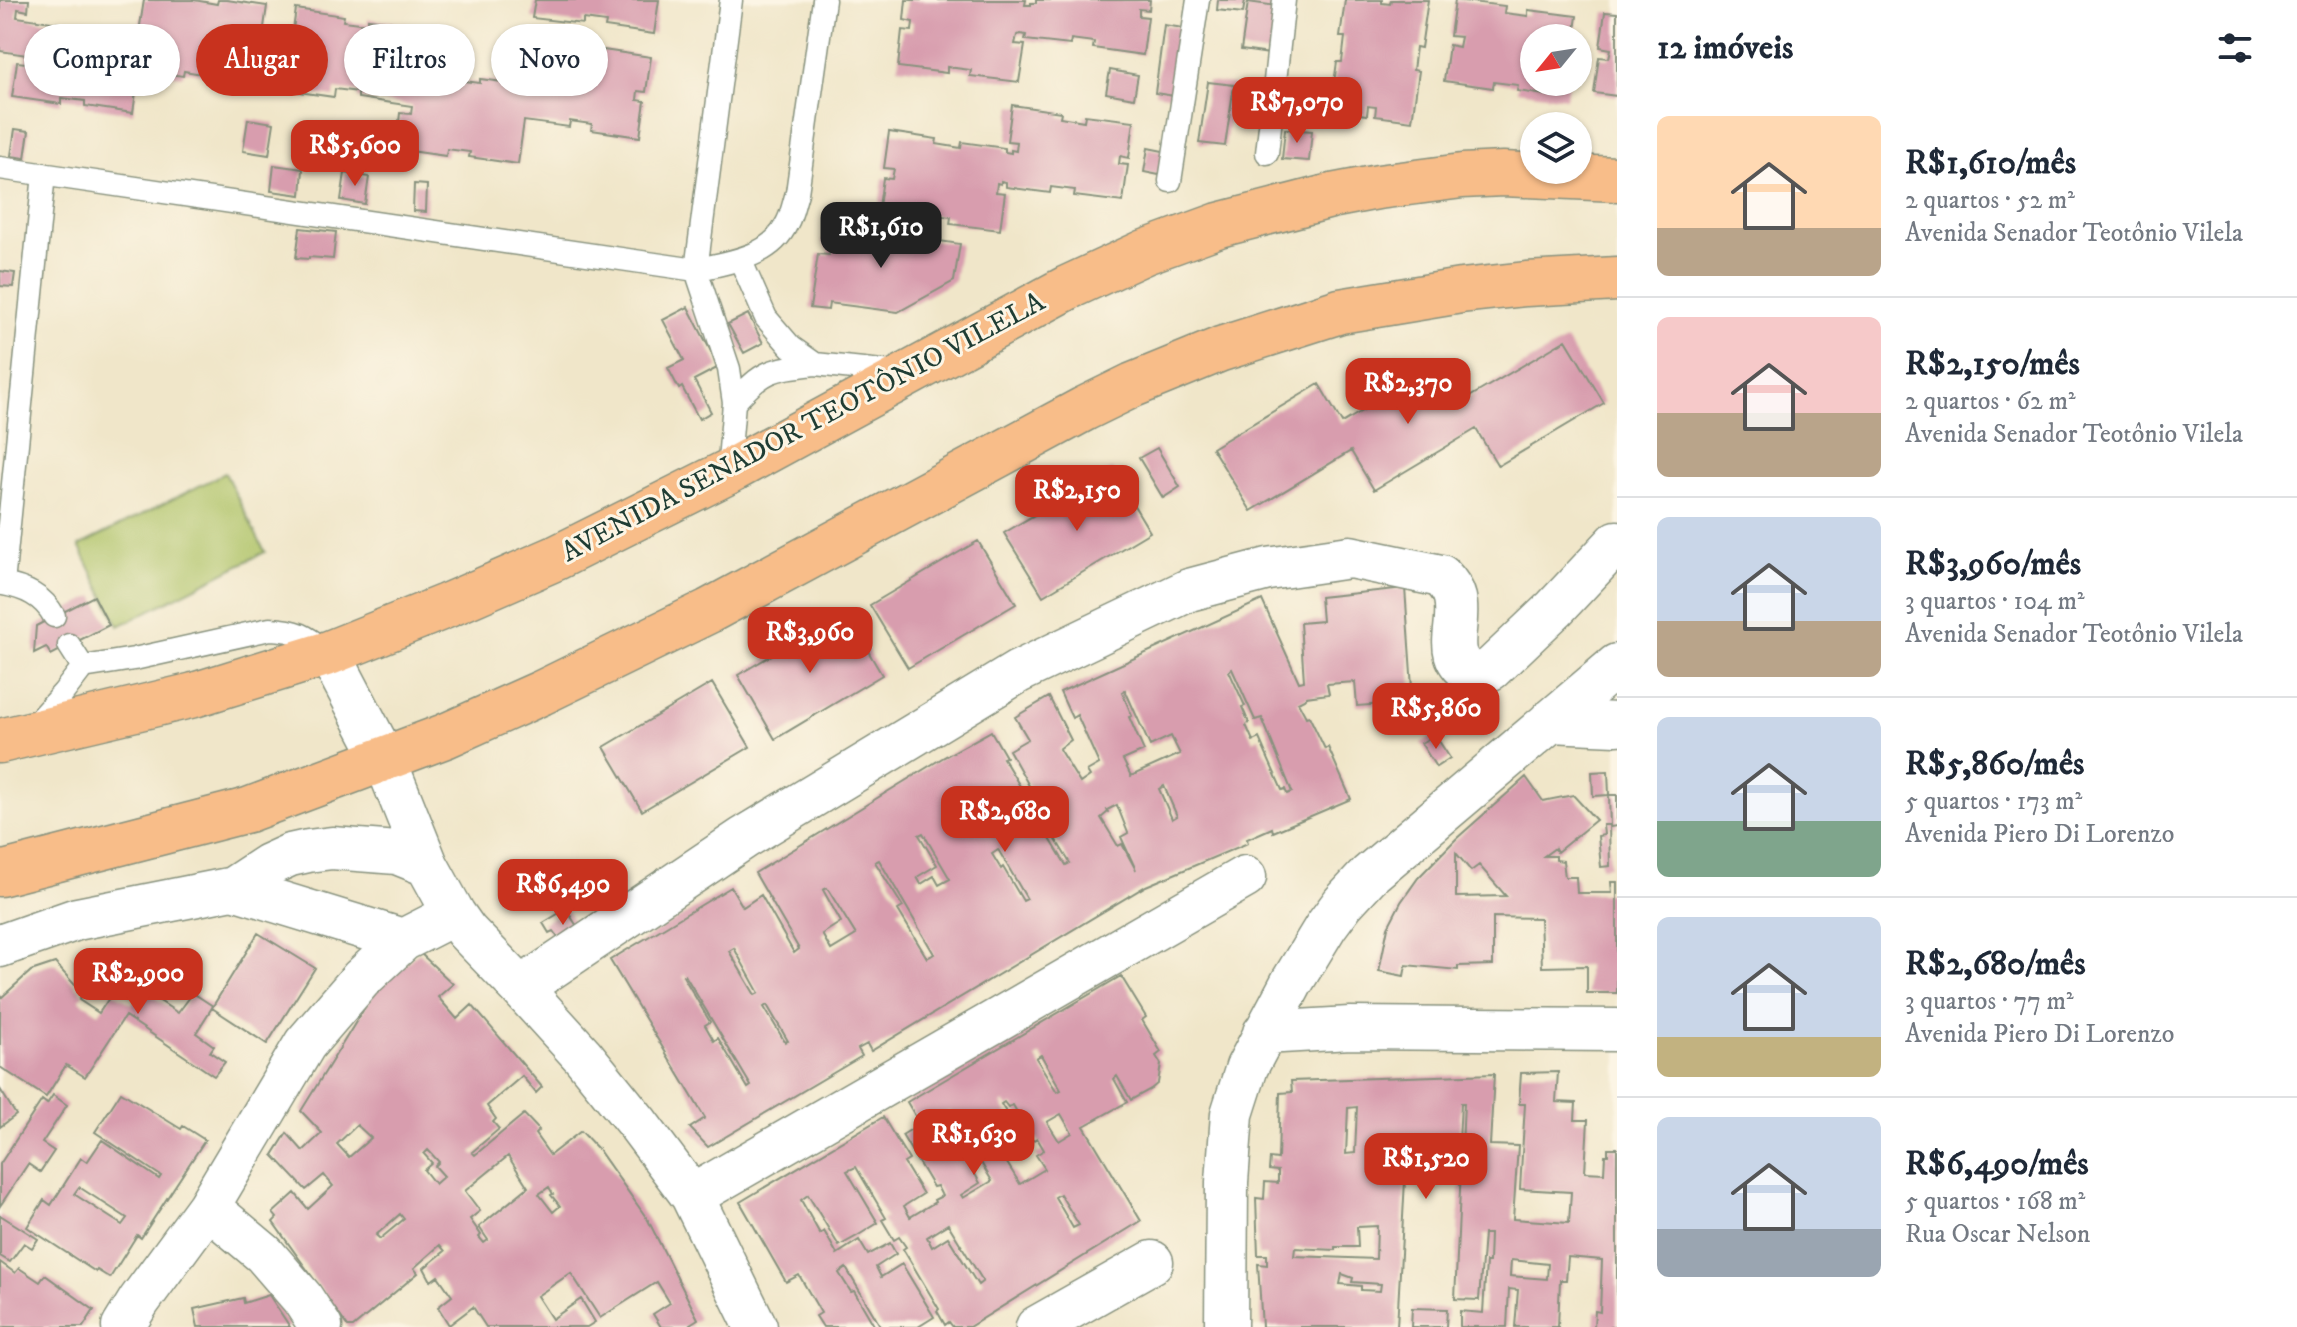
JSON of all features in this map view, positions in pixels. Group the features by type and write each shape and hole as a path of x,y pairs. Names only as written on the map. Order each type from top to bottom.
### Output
{"main road":[{"name":"AVENIDA SENADOR TEOTÔNIO VILELA","path":"12,738 194,695 329,653 446,606 556,558 728,472 1067,288 1145,252 1219,225 1331,196 1462,176 1503,174 1617,179"},
{"path":"0,874 248,810 385,760 541,693 709,611 1084,409 1221,349 1340,311 1461,291 1617,279"}],"street":[{"path":"521,988 744,838 1018,672 1189,590 1268,569 1350,557 1441,576 1449,584 1455,598 1454,651 1463,668 1475,675 1491,669 1555,608 1617,542"},
{"path":"329,653 385,760 427,865 454,914 592,1067 692,1196 756,1327"},
{"path":"1226,1327 1227,1182 1232,1114 1247,1067 1292,982 1326,926 1369,875 1617,665"},
{"path":"1550,721 1617,724"},
{"path":"0,946 77,919 233,888 290,855 332,848 397,853 427,865"},
{"path":"692,1196 1245,877"},
{"path":"233,888 403,940"},
{"path":"123,1327 208,1207 305,1044 361,979 403,940 454,914"},
{"path":"1264,1033 1350,1028 1617,1030"},
{"path":"208,1207 264,1254 302,1298 321,1327"},
{"path":"1037,1327 1152,1262"}],"lane":[{"path":"728,472 734,403 729,369 696,270 731,0"},
{"path":"0,168 696,270 765,250 787,223 797,193 824,0"},
{"path":"1170,181 1198,0"},
{"path":"1267,153 1284,0"},
{"path":"44,174 1,583 28,591 48,605 54,616"},
{"path":"740,259 766,318 791,347 815,364"},
{"path":"734,403 762,375 777,368 815,364 910,374"},
{"path":"12,738 63,693 83,667 270,629 291,630 308,637 329,653"},
{"path":"69,645 83,667"}],"green space":[{"path":"225,473 265,552 119,626 79,546"}],"building":[{"path":"0,0 29,0 28,11 18,9 17,17 65,24 24,24 24,55 0,51"},
{"path":"144,0 194,0 217,4 218,0 227,0 267,6 264,24 196,24 196,73 184,71 183,76 180,76 180,24 140,24"},
{"path":"535,0 659,0 654,34 608,27 606,22 583,19 583,24 532,18"},
{"path":"906,0 1026,0 1025,5 1031,5 1036,0 1150,0 1149,10 1139,9 1139,16 1148,17 1143,55 1093,48 1094,42 1071,39 1070,45 1025,40 1026,35 1021,34 1017,35 1015,44 1025,45 1019,82 970,76 971,70 947,67 947,73 898,67 902,30 912,31 913,22 904,20"},
{"path":"1218,0 1245,0 1243,13 1217,10"},
{"path":"1345,0 1382,0 1382,3 1390,4 1391,0 1428,0 1421,48 1416,47 1413,70 1419,71 1412,121 1375,116 1376,107 1368,106 1367,115 1330,110 1337,62 1342,62 1345,37 1340,37"},
{"path":"1455,0 1505,6 1504,13 1528,16 1528,10 1577,16 1576,24 1520,24 1520,91 1517,91 1518,85 1494,82 1493,88 1444,81 1449,45 1459,47 1461,37 1450,36"},
{"path":"1248,2 1277,6 1270,54 1241,50"},
{"path":"296,9 344,16 343,21 368,24 344,24 344,90 335,89 334,97 327,96 328,24 294,24"},
{"path":"1605,12 1617,13 1617,96 1594,93 1599,57 1609,58 1611,49 1600,47"},
{"path":"368,19 409,24 368,24"},
{"path":"1164,25 1190,29 1181,97 1155,93"},
{"path":"608,51 651,57 646,92 638,91 637,100 645,101 640,137 591,130 592,124 570,121 569,127 524,121 518,164 469,157 470,152 447,149 446,156 396,149 400,113 411,114 412,106 358,98 475,96 475,82 480,83 480,79 491,80 491,96 608,96"},
{"path":"17,62 24,63 24,96 135,96 133,113 85,106 85,101 61,98 61,104 12,97"},
{"path":"1110,70 1138,75 1134,98 1106,93"},
{"path":"1208,82 1234,85 1225,146 1199,143"},
{"path":"1012,105 1061,112 1060,117 1084,121 1085,115 1134,121 1129,158 1120,156 1119,164 1128,165 1123,202 1074,196 1075,190 1051,187 1050,193 1006,187 1006,182 1001,181 1001,184 997,183 996,192 1005,193 1000,230 950,224 951,217 928,214 927,221 878,214 883,178 892,179 894,169 884,168 889,132 937,139 936,144 961,148 962,142 1005,148 1005,152 1011,153 1011,150 1016,151 1017,142 1007,141"},
{"path":"248,119 274,123 269,155 243,151"},
{"path":"15,129 29,131 25,158 11,156"},
{"path":"1285,129 1312,131 1309,161 1282,159"},
{"path":"1148,148 1173,153 1169,177 1144,172"},
{"path":"274,165 303,169 301,195 271,191"},
{"path":"345,173 369,177 365,204 341,200"},
{"path":"414,184 427,185 426,212 413,211"},
{"path":"845,225 851,235 859,229 960,244 954,281 898,312 829,303 828,310 810,308 818,254 829,255 822,241"},
{"path":"300,228 336,232 333,259 296,258"},
{"path":"0,271 15,273 13,287 0,286"},
{"path":"688,307 719,367 694,380 711,412 699,419 668,368 684,360 663,320"},
{"path":"748,314 763,343 744,353 728,324"},
{"path":"1566,340 1604,403 1498,466 1476,429 1374,490 1351,451 1251,511 1212,448 1319,384 1342,423 1444,362 1466,399"},
{"path":"1157,448 1180,487 1163,498 1139,458"},
{"path":"1112,469 1150,532 1043,596 1004,533"},
{"path":"978,541 1016,604 908,668 870,605"},
{"path":"1405,588 1413,702 1357,706 1355,682 1327,684 1329,694 1306,697 1298,702 1306,717 1309,716 1325,749 1328,747 1351,799 1273,832 1272,828 1247,839 1248,843 1146,886 871,1051 867,1044 858,1049 862,1056 708,1147 690,1128 705,1118 610,960 731,887 743,907 761,895 794,953 799,949 755,873 991,731 1021,788 1018,790 1025,803 1031,799 1033,802 1037,800 1009,750 1028,739 1015,717 1049,697 1071,740 1059,749 1080,783 1090,776 1087,771 1099,764 1077,715 1072,718 1060,692 1262,600 1299,682 1304,681 1300,623 1322,621 1320,597","holes":["1232,669 1255,720 1262,718 1292,792 1287,794 1285,789 1282,790 1259,738 1253,741 1246,725 1249,723 1242,707 1245,706 1229,671","1125,690 1150,746 1171,736 1180,754 1131,776 1123,760 1144,751 1129,717 1132,716 1122,692","1164,786 1177,816 1172,819 1159,789","1117,805 1128,833 1121,837 1136,870 1122,844 1118,846 1101,818","1045,822 1070,863 1066,865 1041,824","923,833 950,879 939,885 934,876 921,884 917,877 937,865 919,835","998,850 1027,899 1023,901 1003,867 1001,869 992,854","879,860 934,954 927,958 898,910 903,907 875,862","827,888 856,935 831,950 822,934 841,922 823,890","734,948 759,993 755,995 729,951","685,975 751,1086 748,1088 718,1038 714,1041 705,1025 710,1022","767,1005 788,1041 785,1042 764,1007"]},
{"path":"94,596 109,625 51,655 46,647 34,653 36,626"},
{"path":"845,612 882,675 775,739 738,675"},
{"path":"712,683 750,747 642,811 604,747"},
{"path":"1435,735 1450,758 1436,767 1421,743"},
{"path":"1608,771 1609,795 1593,796 1592,772"},
{"path":"1526,777 1543,801 1573,795 1596,820 1557,852 1555,848 1544,856 1556,856 1556,860 1563,861 1565,877 1576,877 1577,893 1612,893 1611,882 1617,882 1617,993 1587,993 1587,966 1542,967 1540,918 1493,917 1493,965 1458,966 1458,970 1406,965 1404,976 1379,971 1388,927 1401,902 1418,878 1456,839","holes":["1456,853 1471,871 1479,865 1506,896 1456,897"]},
{"path":"1609,795 1617,795 1617,826 1610,827"},
{"path":"1603,825 1609,825 1610,866 1601,867 1598,836 1604,835"},
{"path":"566,909 582,934 564,946 543,923"},
{"path":"258,933 315,968 267,1044 212,1008"},
{"path":"419,952 453,984 438,997 457,1019 472,1005 542,1087 536,1093 522,1076 487,1106 499,1129 472,1152 475,1155 524,1114 539,1130 535,1134 550,1155 581,1131 598,1149 648,1220 698,1319 690,1324 692,1327 661,1327 653,1314 670,1303 657,1282 600,1318 571,1273 537,1296 552,1319 581,1299 595,1322 587,1327 486,1327 473,1307 449,1325 438,1307 452,1296 438,1276 431,1281 424,1268 445,1251 440,1245 414,1268 418,1273 353,1327 348,1327 273,1222 277,1218 273,1213 295,1193 308,1209 333,1186 324,1175 306,1190 273,1155 287,1133 303,1151 322,1133 301,1111 375,991","holes":["357,1125 371,1138 349,1157 337,1144","428,1150 439,1162 435,1166 444,1176 435,1184 424,1170 432,1163 424,1154","508,1156 528,1187 479,1227 488,1240 484,1243 470,1219 480,1211 465,1191","549,1187 560,1206 553,1212 539,1194","400,1214 404,1219 380,1239 376,1235"]},
{"path":"55,963 83,994 79,1000 99,1013 113,992 132,1004 141,989 178,1013 193,993 213,1006 196,1033 214,1046 210,1052 225,1062 214,1076 125,1016 85,1077 66,1065 46,1097 0,1067 0,995 2,997 31,971"},
{"path":"1121,976 1146,1017 1142,1020 1161,1052 1156,1056 1161,1064 1158,1083 1131,1100 1117,1076 1114,1079 1127,1102 1084,1126 1141,1221 969,1327 953,1327 949,1322 945,1325 937,1311 939,1309 903,1249 906,1247 899,1237 894,1240 882,1220 886,1218 856,1167 847,1171 878,1223 857,1236 839,1246 808,1195 801,1200 820,1234 824,1231 837,1254 859,1240 868,1255 890,1243 896,1254 876,1267 881,1277 902,1264 934,1317 918,1327 881,1327 846,1268 839,1273 851,1292 854,1291 875,1327 823,1327 816,1316 821,1313 799,1275 786,1282 740,1202 883,1117 909,1160 904,1163 923,1194 904,1206 910,1217 942,1196 937,1186 933,1187 902,1135 920,1124 907,1102","holes":["1041,1055 1061,1090 1057,1092 1036,1058","1004,1102 1008,1107 1013,1105 1026,1128 1022,1131 1029,1143 1037,1138 1044,1150 1036,1155 1045,1169 1020,1184 1007,1163 1029,1149 1001,1104","950,1111 992,1181 963,1198 961,1195 980,1183 942,1115","1061,1114 1072,1133 1059,1141 1047,1122","1060,1194 1079,1225 1073,1228 1055,1197","948,1224 983,1281 978,1285 948,1237 932,1247 927,1237"]},
{"path":"1558,1072 1556,1102 1576,1103 1575,1120 1588,1120 1585,1172 1604,1173 1608,1148 1617,1148 1617,1327 1594,1327 1595,1311 1600,1312 1602,1260 1568,1257 1566,1280 1560,1280 1558,1327 1515,1327 1518,1290 1509,1289 1507,1327 1460,1327 1460,1311 1483,1313 1490,1234 1484,1234 1479,1300 1455,1299 1464,1103 1461,1103 1457,1180 1405,1177 1406,1158 1376,1157 1375,1179 1405,1180 1397,1327 1262,1327 1258,1264 1267,1265 1267,1255 1258,1255 1256,1198 1264,1199 1265,1182 1278,1183 1278,1171 1269,1170 1270,1158 1278,1159 1280,1093 1292,1092 1291,1081 1494,1074 1490,1145 1518,1146 1513,1219 1569,1223 1571,1192 1520,1189 1525,1104 1519,1104 1521,1073","holes":["1357,1107 1355,1153 1346,1154 1348,1108","1377,1226 1376,1259 1294,1256 1295,1248 1335,1250 1335,1247 1358,1247 1357,1227","1511,1260 1548,1264 1547,1279 1510,1276","1342,1274 1353,1278 1352,1282 1381,1284 1380,1291 1340,1284"]},
{"path":"0,1089 16,1115 0,1127"},
{"path":"121,1092 205,1140 141,1238 137,1235 110,1278 27,1227 44,1200 51,1205 81,1158 87,1162 102,1140 159,1179 161,1176 95,1132","holes":["79,1187 127,1218 122,1225 74,1194"]},
{"path":"53,1095 67,1105 42,1143 54,1151 40,1172 28,1164 0,1206 0,1164 42,1100 47,1104"},
{"path":"0,1215 38,1239 32,1248 24,1243 10,1262 0,1256"},
{"path":"0,1262 15,1273 19,1268 40,1282 45,1275 94,1310 83,1327 0,1327"},
{"path":"269,1295 290,1327 198,1327 194,1309 243,1298 244,1303"},
{"path":"1412,1308 1447,1309 1446,1327 1411,1327"}]}
